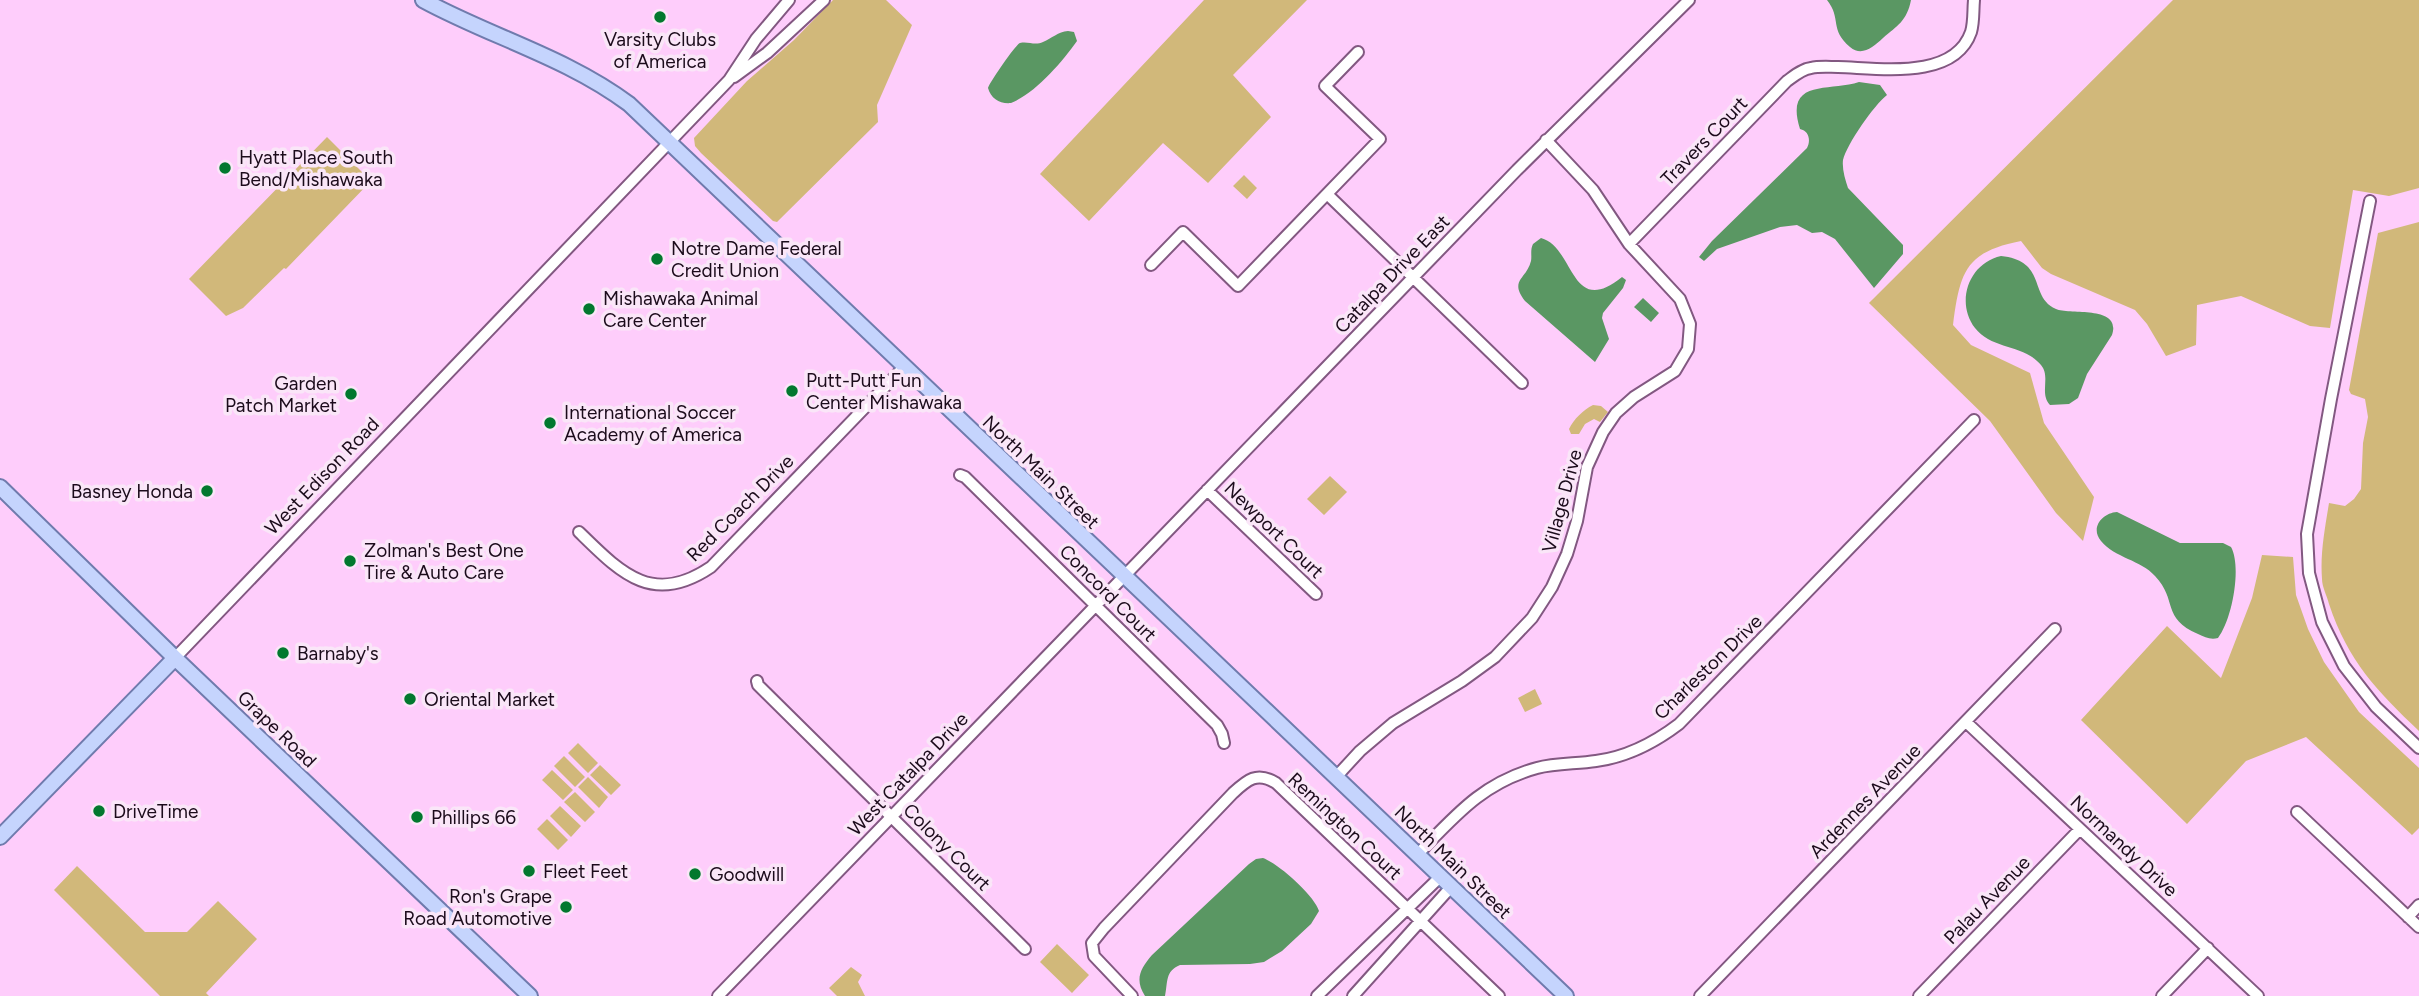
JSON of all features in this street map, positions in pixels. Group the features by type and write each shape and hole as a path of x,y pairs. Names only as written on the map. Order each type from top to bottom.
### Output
{"main road":[{"name":"North Main Street","path":"423,0 568,65 599,82 629,104 1566,996"},
{"name":"Grape Road","path":"0,488 530,996"},
{"name":"West Edison Road","path":"0,837 175,658"}],"street":[{"path":"729,80 756,39 789,0"},
{"path":"729,80 767,53 824,0"},
{"name":"Catalpa Drive East","path":"1124,577 1546,140 1689,0"},
{"name":"Travers Court","path":"1629,244 1781,87 1798,73 1809,68 1909,68 1942,62 1957,53 1966,41 1973,23 1974,0"},
{"path":"1151,265 1183,232 1238,286 1327,194 1380,139 1325,86 1357,52"},
{"name":"West Edison Road","path":"175,658 729,80"},
{"name":"Village Drive","path":"1336,777 1360,751 1393,723 1462,681 1495,657 1532,618 1552,587 1567,554 1577,521 1587,467 1603,432 1624,405 1675,371 1688,349 1690,336 1687,312 1674,291 1629,244 1593,190 1546,140"},
{"path":"1327,194 1522,383"},
{"path":"2370,201 2308,534 2309,573 2322,622 2344,666 2376,707 2419,748"},
{"name":"Red Coach Drive","path":"579,531 614,566 635,579 660,584 697,577 711,567 904,367"},
{"name":"Charleston Drive","path":"1417,855 1478,795 1516,775 1549,765 1614,758 1651,743 1679,724 1974,420"},
{"name":"Concord Court","path":"960,475 1217,725 1224,743"},
{"name":"Newport Court","path":"1208,490 1316,594"},
{"name":"West Catalpa Drive","path":"719,996 1124,577"},
{"name":"Ardennes Avenue","path":"1700,996 2055,629"},
{"name":"Colony Court","path":"757,681 758,685 1025,949"},
{"name":"Normandy Drive","path":"1966,722 2258,996"},
{"name":"Remington Court","path":"1132,996 1094,956 1092,943 1233,793 1254,777 1276,783 1499,996"},
{"path":"2297,812 2419,927"},
{"name":"Palau Avenue","path":"1919,996 2080,829"},
{"path":"1317,996 1408,910 1446,882"},
{"path":"1353,996 1419,920 1446,882"},
{"path":"2408,917 2419,905"},
{"path":"2162,996 2208,948"}],"shaded area":[{"path":"833,0 886,0 912,25 877,105 878,122 777,222 773,221 701,153 695,146 694,138 747,81 794,40"},
{"path":"1204,0 1307,0 1233,75 1271,117 1208,183 1163,143 1089,221 1040,174"},
{"path":"1827,0 1911,0 1907,13 1897,26 1871,47 1859,51 1850,47 1840,35"},
{"path":"2173,0 2419,0 2419,188 2389,196 2353,190 2330,328 2310,326 2241,296 2197,305 2196,345 2166,356 2147,324 2135,310 2051,274 2042,268 2021,241 1988,251 1977,258 1963,278 1953,325 1971,345 2030,373 2044,423 2094,497 2083,541 2056,513 1990,421 1869,303"},
{"path":"1068,31 1074,32 1077,41 1039,85 1011,103 1000,102 991,95 988,88 990,84 1020,43 1040,43"},
{"path":"1859,82 1880,85 1887,95 1868,116 1850,144 1843,160 1845,178 1848,188 1903,245 1903,254 1874,288 1835,239 1822,232 1812,233 1797,225 1780,227 1717,249 1704,261 1699,257 1807,148 1808,136 1800,129 1797,113 1798,102 1804,94 1812,90"},
{"path":"327,137 371,181 286,269 243,308 226,316 189,279"},
{"path":"1244,175 1257,188 1247,199 1233,186"},
{"path":"2419,222 2419,731 2377,688 2355,659 2329,604 2323,585 2322,569 2329,503 2345,506 2361,489 2363,443 2368,417 2365,399 2351,394 2349,390 2378,233"},
{"path":"1541,238 1552,244 1575,277 1582,285 1592,290 1605,288 1622,277 1626,280 1623,288 1603,313 1609,339 1595,362 1520,294 1520,280 1529,267 1532,246"},
{"path":"2001,256 2016,259 2025,265 2032,272 2042,296 2056,309 2102,315 2109,319 2113,326 2112,335 2087,374 2078,398 2069,404 2050,405 2045,395 2045,375 2041,365 2026,353 1982,335 1969,318 1966,296 1973,275 1990,260"},
{"path":"1643,298 1659,313 1651,322 1634,307"},
{"path":"1593,405 1601,406 1608,412 1600,422 1594,419 1585,424 1579,434 1571,434 1569,429 1573,422"},
{"path":"1330,476 1347,492 1324,515 1307,499"},
{"path":"2117,512 2180,543 2223,543 2231,547 2236,567 2234,593 2227,619 2218,638 2208,638 2186,628 2174,615 2166,593 2155,576 2101,541 2097,531 2099,522 2107,515"},
{"path":"2262,555 2293,557 2296,595 2324,662 2359,712 2419,768 2419,828 2412,835 2306,737 2246,761 2187,824 2081,720 2167,626 2221,678 2252,598"},
{"path":"1535,689 1542,704 1525,712 1518,698"},
{"path":"578,743 598,763 588,773 568,753"},
{"path":"564,756 585,777 575,787 554,766"},
{"path":"600,765 621,785 611,795 590,775"},
{"path":"552,770 573,790 563,800 542,780"},
{"path":"588,777 608,797 599,808 578,787"},
{"path":"575,792 595,812 585,822 564,802"},
{"path":"560,806 581,826 571,837 550,816"},
{"path":"547,819 568,840 558,850 537,829"},
{"path":"1263,858 1286,873 1316,904 1319,911 1311,924 1282,951 1264,962 1180,965 1169,974 1165,996 1145,996 1139,979 1152,955 1249,864"},
{"path":"77,866 145,932 187,932 218,901 257,939 206,993 209,996 160,996 54,890"},
{"path":"1057,944 1089,975 1072,993 1040,962"},
{"path":"851,967 862,975 858,982 865,996 837,996 829,988"}],"place":[{"name":"Varsity Clubs of America","path":"660,17"},
{"name":"Hyatt Place South Bend/Mishawaka","path":"225,168"},
{"name":"Notre Dame Federal Credit Union","path":"657,259"},
{"name":"Mishawaka Animal Care Center","path":"589,309"},
{"name":"Putt-Putt Fun Center Mishawaka","path":"792,391"},
{"name":"Garden Patch Market","path":"351,394"},
{"name":"International Soccer Academy of America","path":"550,423"},
{"name":"Basney Honda","path":"207,491"},
{"name":"Zolman's Best One Tire & Auto Care","path":"350,561"},
{"name":"Barnaby's","path":"283,653"},
{"name":"Oriental Market","path":"410,699"},
{"name":"DriveTime","path":"99,811"},
{"name":"Phillips 66","path":"417,817"},
{"name":"Fleet Feet","path":"529,871"},
{"name":"Goodwill","path":"695,874"},
{"name":"Ron's Grape Road Automotive","path":"566,907"}]}
